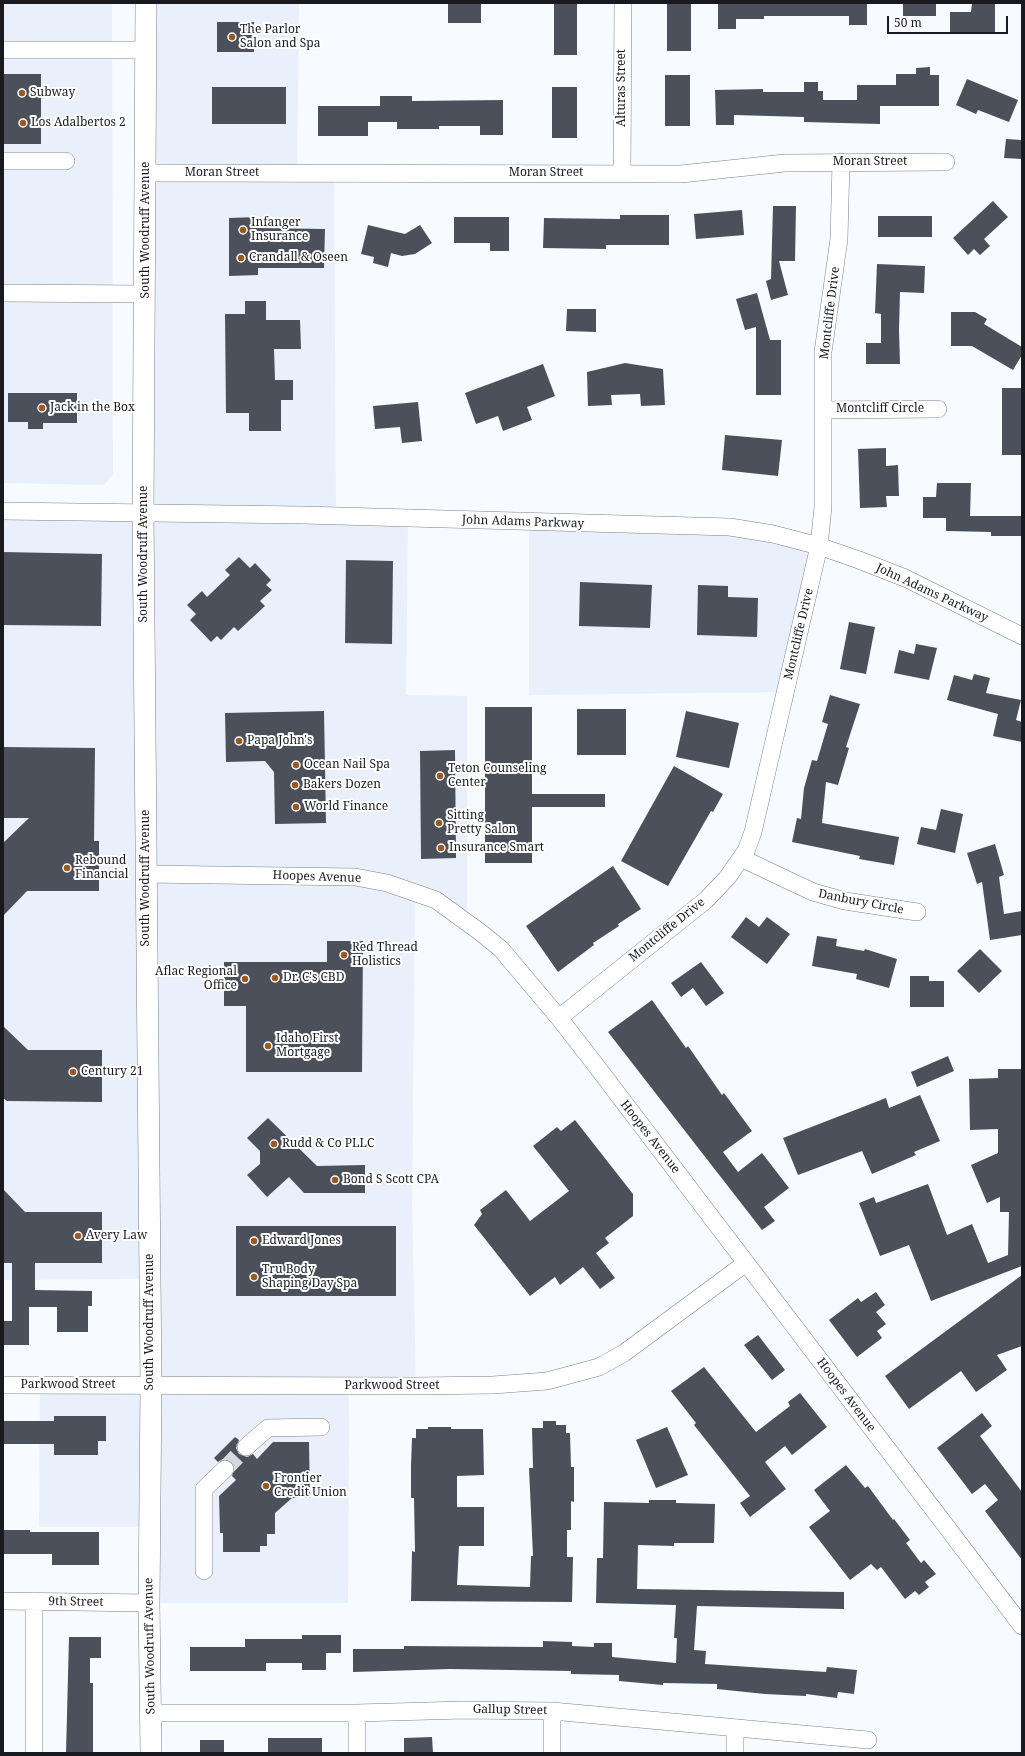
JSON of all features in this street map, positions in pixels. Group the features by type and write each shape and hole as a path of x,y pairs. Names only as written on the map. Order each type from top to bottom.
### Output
{"main road":[{"name":"South Woodruff Avenue","path":"146,3 143,513 151,1386 149,1603 151,1753"}],"street":[{"name":"Alturas Street","path":"622,173 623,3"},
{"path":"3,50 146,50"},
{"path":"3,161 66,161"},
{"name":"Montcliffe Drive","path":"559,1018 706,900 727,878 746,851 753,832 819,546 823,507 823,352 839,239 841,162"},
{"name":"Moran Street","path":"146,173 681,174 785,163 946,162"},
{"path":"3,294 145,294"},
{"name":"Montcliff Circle","path":"823,410 938,409"},
{"name":"John Adams Parkway","path":"3,511 330,516 730,527 773,534 819,546 905,578 1022,636"},
{"name":"Danbury Circle","path":"741,858 813,892 845,901 917,912"},
{"name":"Hoopes Avenue","path":"146,874 355,877 394,886 436,900 501,949 559,1018 1022,1626"},
{"name":"Parkwood Street","path":"3,1385 416,1386 493,1385 546,1381 599,1367 624,1353 746,1263"},
{"path":"246,1447 268,1428 321,1427"},
{"path":"204,1571 204,1489 225,1469"},
{"name":"9th Street","path":"3,1601 149,1603"},
{"path":"34,1601 34,1753"},
{"name":"Gallup Street","path":"151,1713 357,1713 464,1710 552,1711 868,1740"},
{"path":"552,1711 552,1753"},
{"path":"357,1713 358,1753"},
{"path":"735,1728 735,1753"}],"shaded area":[{"path":"3,3 112,3 113,474 104,485 3,483"},
{"path":"146,3 299,3 297,173 334,173 336,516 408,519 406,695 467,696 467,923 415,894 412,1206 416,1386 349,1387 348,1603 149,1603 149,1527 39,1527 40,1386 151,1386 150,1279 3,1280 3,511 143,513"},
{"path":"529,523 730,527 819,546 785,692 529,695"}],"building":[{"path":"448,3 481,3 481,23 448,23"},
{"path":"554,3 577,3 577,55 554,55"},
{"path":"667,3 691,3 691,51 667,51"},
{"path":"718,3 867,3 867,25 849,25 849,16 764,16 764,19 736,19 736,29 718,29"},
{"path":"903,3 936,3 936,16 903,16"},
{"path":"972,3 995,3 995,33 950,32 950,12 971,12"},
{"path":"217,22 254,22 254,52 217,52"},
{"path":"930,67 930,75 939,75 939,106 880,106 880,124 804,122 804,117 734,115 734,125 716,125 715,90 763,89 763,92 804,92 804,82 818,82 818,91 823,91 823,100 857,100 857,85 896,85 896,74 916,74 916,68"},
{"path":"3,74 41,74 41,144 3,144"},
{"path":"665,75 690,75 690,126 665,126"},
{"path":"967,79 1018,100 1009,122 978,110 976,114 956,105"},
{"path":"212,87 286,87 286,124 212,124"},
{"path":"552,87 577,87 577,138 552,138"},
{"path":"380,96 412,96 412,101 503,100 503,135 480,135 480,126 439,126 439,129 397,129 397,122 368,122 368,136 318,136 318,106 380,106"},
{"path":"1006,139 1022,140 1022,159 1004,158"},
{"path":"993,201 1008,217 984,239 990,246 980,255 974,249 968,255 953,238"},
{"path":"773,206 796,206 795,261 779,261 788,295 771,300 766,281 771,279"},
{"path":"742,210 744,235 696,239 694,214"},
{"path":"620,215 669,215 669,245 606,245 606,249 543,248 544,218 620,219"},
{"path":"878,216 932,216 932,237 878,237"},
{"path":"258,217 258,228 325,229 324,268 258,268 258,275 229,276 229,218"},
{"path":"454,217 509,217 509,251 490,251 490,243 454,243"},
{"path":"368,225 405,234 420,225 432,243 415,254 402,256 391,253 388,267 373,263 374,257 361,254"},
{"path":"877,264 925,266 924,293 900,292 900,364 866,364 866,343 881,343 881,314 875,313"},
{"path":"757,293 770,340 781,340 781,395 756,395 756,327 745,330 736,299"},
{"path":"245,301 266,301 266,320 300,320 301,349 274,349 275,380 293,380 293,400 281,400 281,431 249,431 249,413 226,413 225,314 245,314"},
{"path":"567,309 596,309 596,332 566,331"},
{"path":"951,312 975,312 987,319 984,324 1022,347 1022,355 1013,370 972,346 951,346"},
{"path":"625,363 663,369 665,405 641,406 640,394 611,395 612,405 588,406 587,372"},
{"path":"543,364 555,396 527,407 532,420 503,431 498,416 476,424 465,393"},
{"path":"1002,388 1022,388 1022,455 1002,455"},
{"name":"Jack in the Box","path":"8,393 77,393 77,423 43,423 43,429 28,429 28,422 8,422"},
{"path":"418,402 422,441 402,443 400,427 375,429 373,406"},
{"path":"725,435 782,440 778,476 722,470"},
{"path":"886,448 886,466 898,465 899,496 886,496 887,507 860,508 858,449"},
{"path":"937,483 971,483 970,516 1022,516 1022,536 991,536 991,532 946,531 946,518 923,518 923,497 936,497"},
{"path":"3,552 102,554 101,626 3,625"},
{"path":"239,557 250,568 255,563 271,580 266,585 272,590 260,601 265,606 238,631 234,627 221,640 217,636 211,642 190,620 196,614 187,605 202,591 207,597 230,575 225,570"},
{"path":"346,560 393,561 392,644 345,643"},
{"path":"580,582 652,585 650,628 579,626"},
{"path":"698,585 728,586 728,597 758,598 757,637 697,635"},
{"path":"849,622 875,627 866,674 840,669"},
{"path":"916,644 937,648 929,680 894,673 899,650 914,654"},
{"path":"974,674 990,678 986,693 1021,700 1016,720 1022,722 1022,742 993,736 998,714 947,700 954,675 972,680"},
{"path":"830,695 860,704 846,747 849,748 838,785 826,782 822,823 899,837 894,865 859,859 860,856 792,842 797,818 801,819 804,788 812,760 817,761 828,724 822,722"},
{"path":"485,707 532,707 532,794 605,794 605,807 532,807 532,863 485,863"},
{"path":"577,709 626,709 626,755 577,755"},
{"path":"324,711 326,823 275,824 274,772 265,761 226,762 225,713"},
{"path":"686,711 739,723 729,768 676,757"},
{"path":"3,747 95,748 94,841 99,841 99,891 27,891 3,916 3,843 29,818 3,818"},
{"path":"455,750 456,858 421,859 420,751"},
{"path":"674,766 723,794 713,812 711,811 668,886 621,861"},
{"path":"941,809 963,814 955,853 917,844 921,827 936,830"},
{"path":"995,844 1004,875 999,877 1004,914 1022,911 1022,935 990,940 982,882 977,884 967,853"},
{"path":"613,866 641,909 618,924 619,926 593,943 594,945 558,972 526,926"},
{"path":"746,917 759,927 767,917 790,934 767,964 731,937"},
{"path":"817,936 837,939 836,946 864,951 865,949 897,959 889,988 856,979 857,974 812,966"},
{"path":"327,941 363,941 362,1072 246,1072 246,1006 224,1006 224,962 327,962"},
{"path":"980,949 1002,971 979,993 957,971"},
{"path":"701,962 724,993 706,1006 693,988 681,997 671,983"},
{"path":"910,976 929,976 929,981 944,981 944,1007 910,1007"},
{"path":"652,1000 686,1048 688,1046 722,1095 724,1093 752,1131 723,1152 738,1172 762,1153 789,1188 764,1207 775,1221 762,1230 608,1032"},
{"path":"3,1026 28,1050 102,1050 102,1102 7,1101 3,1098"},
{"path":"948,1056 954,1071 917,1087 911,1072"},
{"path":"998,1069 1022,1069 1022,1266 931,1301 909,1245 880,1256 859,1203 874,1197 876,1203 928,1184 947,1235 972,1224 988,1263 1008,1255 1009,1212 1000,1212 1000,1197 987,1203 971,1165 998,1153 998,1129 970,1130 969,1079 998,1078"},
{"path":"920,1095 940,1141 914,1152 916,1155 872,1174 862,1151 798,1175 783,1138 886,1098 889,1108"},
{"path":"268,1118 317,1166 365,1165 365,1193 304,1193 289,1177 267,1197 247,1175 260,1164 260,1151 247,1138"},
{"path":"575,1120 633,1194 633,1216 605,1238 609,1243 596,1253 615,1278 600,1289 583,1267 560,1285 555,1277 530,1296 474,1225 482,1214 480,1210 506,1190 530,1221 569,1191 533,1146 557,1127 561,1131"},
{"path":"3,1189 25,1212 102,1212 102,1263 35,1263 35,1290 92,1291 92,1306 88,1306 88,1332 57,1332 57,1307 29,1307 29,1345 3,1345 3,1321 12,1321 12,1263 3,1263"},
{"path":"236,1226 396,1226 396,1296 236,1296"},
{"path":"1022,1275 1022,1346 997,1355 1007,1370 976,1392 961,1371 909,1409 885,1376"},
{"path":"876,1292 885,1305 876,1312 886,1324 877,1331 882,1338 857,1357 829,1320 858,1298 861,1302"},
{"path":"758,1335 785,1370 772,1380 744,1345"},
{"path":"704,1367 756,1432 790,1406 788,1402 800,1393 827,1427 792,1455 785,1446 765,1462 786,1489 750,1517 740,1503 750,1496 694,1425 696,1423 671,1391"},
{"path":"982,1413 992,1426 980,1436 1022,1492 1022,1560 985,1511 998,1500 985,1484 972,1494 937,1448"},
{"path":"54,1416 106,1416 106,1441 98,1441 98,1455 54,1455 54,1444 3,1444 3,1421 54,1421"},
{"path":"543,1421 556,1421 556,1425 566,1425 566,1433 570,1433 571,1467 574,1467 574,1502 571,1501 571,1530 567,1530 567,1557 573,1557 572,1602 411,1601 412,1551 415,1552 414,1498 411,1498 411,1466 412,1438 416,1438 416,1429 428,1429 428,1427 451,1427 451,1429 483,1429 484,1475 457,1476 457,1507 484,1507 484,1546 459,1546 457,1585 530,1587 531,1556 533,1556 529,1468 533,1468 532,1428 543,1428"},
{"path":"667,1427 688,1475 656,1488 636,1440"},
{"path":"235,1437 239,1440 236,1448 239,1454 247,1457 253,1454 257,1459 273,1442 309,1442 310,1498 292,1498 275,1513 275,1534 267,1534 267,1546 260,1546 260,1552 223,1552 223,1533 220,1533 219,1496 236,1480 232,1476 235,1467 232,1462 228,1460 223,1459 218,1462 214,1458"},
{"path":"846,1465 865,1488 868,1486 893,1520 894,1519 910,1540 906,1543 921,1563 924,1560 936,1574 925,1582 929,1587 919,1595 915,1591 905,1599 881,1567 877,1570 871,1564 850,1580 809,1527 830,1511 814,1490"},
{"path":"649,1500 676,1500 676,1503 715,1504 714,1543 674,1543 674,1546 638,1545 637,1589 844,1592 844,1609 697,1606 694,1650 706,1651 705,1664 826,1672 827,1667 857,1670 854,1694 838,1692 837,1698 806,1694 806,1696 765,1694 717,1689 717,1684 663,1683 663,1685 619,1681 619,1675 571,1674 571,1671 450,1669 353,1672 353,1649 404,1649 404,1646 543,1647 543,1641 572,1642 572,1646 594,1647 594,1643 612,1643 612,1657 676,1663 677,1638 674,1638 676,1605 596,1603 597,1558 603,1558 604,1502 649,1503"},
{"path":"3,1530 30,1530 30,1532 99,1532 99,1565 52,1565 52,1554 3,1554"},
{"path":"302,1635 341,1635 341,1653 326,1653 326,1670 302,1670 302,1663 266,1663 266,1671 190,1671 190,1647 245,1647 245,1639 302,1639"},
{"path":"69,1637 101,1637 101,1658 90,1658 90,1683 93,1683 93,1753 66,1753"},
{"path":"432,1737 433,1753 404,1753 404,1738"},
{"path":"268,1738 322,1738 322,1753 268,1753"},
{"path":"200,1740 224,1740 224,1753 200,1753"}],"tunnel":[{"path":"225,1469 246,1447"}],"place":[{"name":"The Parlor Salon and Spa","path":"232,37"},
{"name":"Subway","path":"22,93"},
{"name":"Los Adalbertos 2","path":"23,123"},
{"name":"Infanger Insurance","path":"243,230"},
{"name":"Crandall & Oseen","path":"241,258"},
{"name":"Jack in the Box","path":"42,408"},
{"name":"Papa John's","path":"239,741"},
{"name":"Ocean Nail Spa","path":"296,765"},
{"name":"Teton Counseling Center","path":"440,776"},
{"name":"Bakers Dozen","path":"295,785"},
{"name":"World Finance","path":"296,807"},
{"name":"Sitting Pretty Salon","path":"439,823"},
{"name":"Insurance Smart","path":"441,848"},
{"name":"Rebound Financial","path":"67,868"},
{"name":"Red Thread Holistics","path":"344,955"},
{"name":"Dr. C's CBD","path":"275,978"},
{"name":"Aflac Regional Office","path":"245,979"},
{"name":"Idaho First Mortgage","path":"268,1046"},
{"name":"Century 21","path":"73,1072"},
{"name":"Rudd & Co PLLC","path":"274,1144"},
{"name":"Bond S Scott CPA","path":"335,1180"},
{"name":"Avery Law","path":"78,1236"},
{"name":"Edward Jones","path":"254,1241"},
{"name":"Tru Body Shaping Day Spa","path":"254,1277"},
{"name":"Frontier Credit Union","path":"266,1486"}]}
